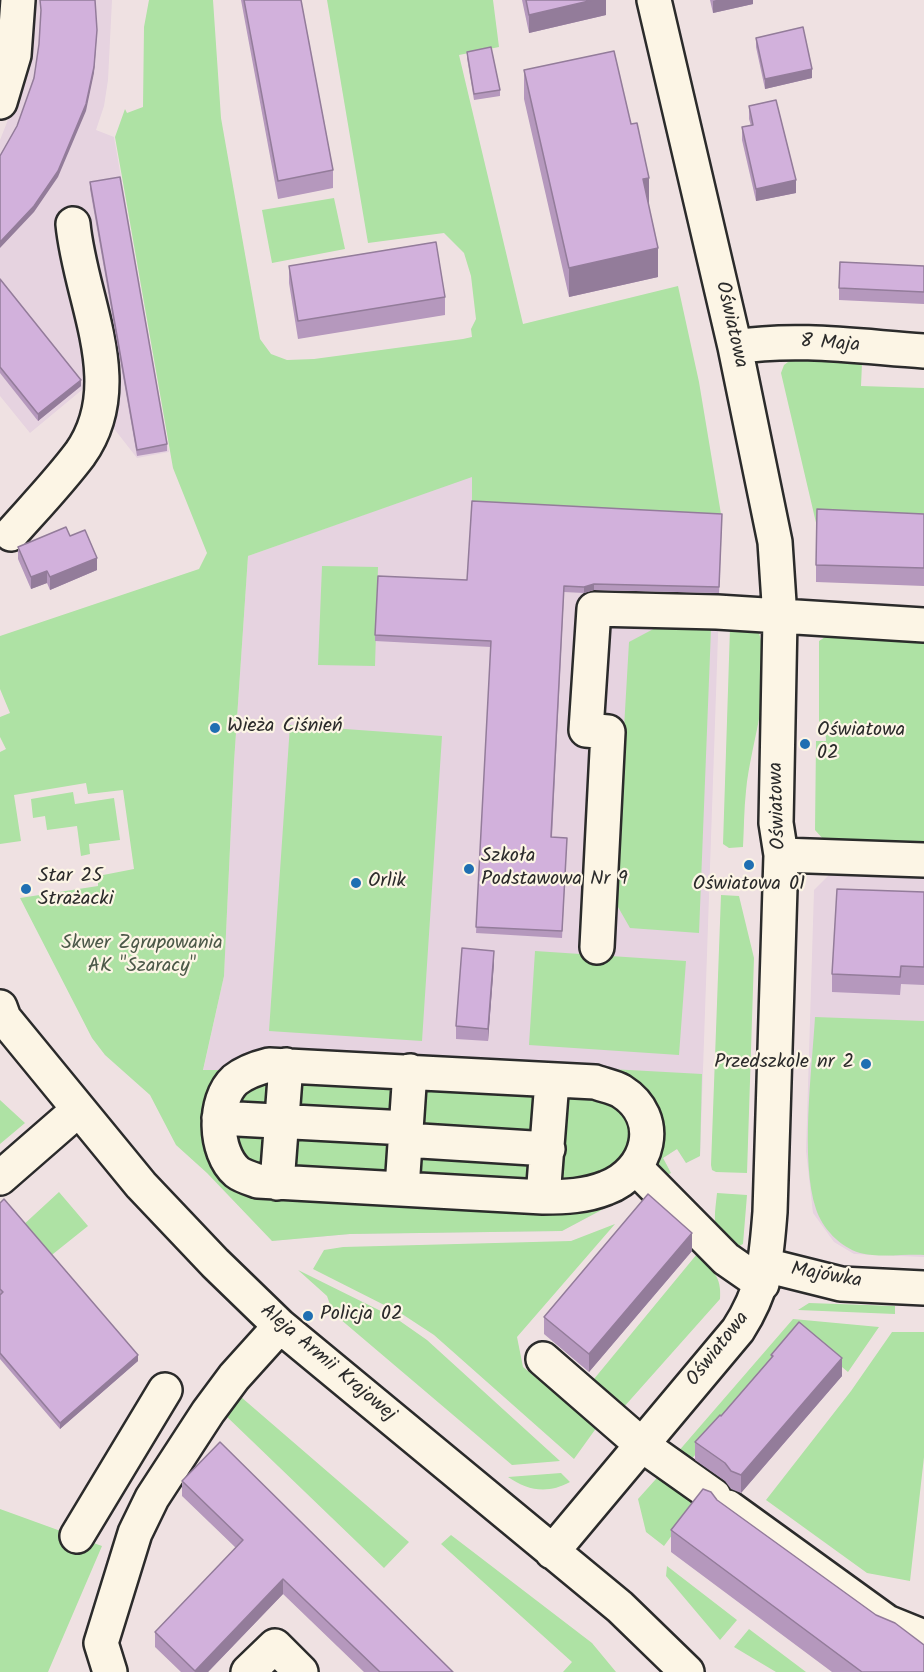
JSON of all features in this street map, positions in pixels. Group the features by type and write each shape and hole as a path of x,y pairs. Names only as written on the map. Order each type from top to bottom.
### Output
{"street":[{"path":"0,102 14,55 18,0"},
{"name":"Oświatowa","path":"552,1552 738,1330 753,1306 764,1274 770,1212 781,855 776,823 780,618 775,542 735,348 654,0"},
{"path":"4,529 80,453 98,419 103,399 102,361 73,224"},
{"name":"8 Maja","path":"735,348 765,342 924,351"},
{"path":"597,946 608,732 586,730 594,609 717,612 780,618 924,625"},
{"path":"781,855 924,860"},
{"name":"Aleja Armii Krajowej","path":"1,1013 141,1185 215,1263 280,1326 620,1607 687,1672"},
{"path":"270,1065 286,1065 410,1071 595,1082 621,1091 639,1107 645,1127 647,1149 636,1168 609,1187 581,1196 543,1197 258,1181 237,1172 221,1142 219,1118 226,1093 234,1081 251,1070 270,1065"},
{"path":"277,1183 286,1065"},
{"path":"402,1188 410,1071"},
{"path":"543,1197 552,1081"},
{"path":"0,1178 78,1110"},
{"path":"219,1118 549,1139"},
{"path":"636,1168 726,1259 764,1274"},
{"name":"Majówka","path":"764,1274 841,1284 924,1288"},
{"path":"82,1672 105,1657 135,1533 152,1498 234,1377 280,1326"},
{"path":"543,1359 642,1445 887,1622 924,1636"},
{"path":"77,1536 165,1390"},
{"path":"248,1672 275,1646 301,1672"}],"shaded area":[{"path":"28,0 112,0 108,80 104,106 96,130 114,137 169,452 137,458 83,389 30,433 0,396 0,140 21,87"},
{"name":"Szkoła Podstawowa Nr 9","path":"473,476 472,508 722,520 700,1156 686,1163 677,1149 663,1158 671,1173 562,1231 350,1234 272,1241 203,1071 224,976 234,762 248,556"},
{"name":"Przedszkole nr 2","path":"831,873 924,878 924,1257 854,1254 834,1242 813,1213 806,1151 814,890"}],"green space":[{"name":"Skwer Zgrupowania AK \"Szaracy\"","path":"149,0 213,0 221,118 260,339 271,354 287,360 314,359 463,339 472,337 471,329 476,319 471,276 464,253 444,233 368,243 327,0 493,0 499,47 459,55 523,324 678,286 699,382 722,520 472,508 472,477 248,556 234,762 224,976 203,1070 230,1070 264,1050 702,1074 700,1156 686,1163 677,1149 663,1158 671,1173 562,1231 350,1234 272,1241 207,1173 176,1145 150,1095 105,1055 92,1038 20,898 98,886 98,876 134,869 123,790 88,794 86,783 14,795 21,841 0,844 0,752 6,749 0,737 0,717 10,713 0,689 0,636 199,569 207,553 173,468 115,137 125,109 127,113 143,107 144,27"},
{"path":"334,198 345,249 272,263 262,210"},
{"path":"792,359 862,363 861,386 924,388 924,531 817,527 781,373 784,365"},
{"path":"322,566 378,567 375,666 318,665"},
{"path":"659,626 711,629 699,933 630,928 614,900 629,642"},
{"path":"730,628 747,629 759,633 764,672 760,712 746,791 743,847 729,848 723,844"},
{"path":"833,632 924,637 924,843 823,839 815,830 816,741 826,741 825,720 819,722 819,641"},
{"name":"Orlik","path":"290,725 442,736 422,1041 269,1031"},
{"path":"73,792 75,804 114,798 120,840 89,844 90,854 81,856 77,826 47,830 45,816 33,818 31,799"},
{"path":"721,895 739,896 754,958 747,1173 716,1172 712,1170 711,1165"},
{"path":"535,951 686,961 679,1055 529,1045"},
{"name":"Przedszkole nr 2","path":"815,1017 924,1021 924,1255 883,1256 860,1253 839,1241 827,1230 819,1216 811,1189 808,1141"},
{"path":"0,1100 25,1123 0,1144"},
{"path":"59,1192 88,1226 48,1258 21,1227"},
{"path":"717,1193 747,1195 743,1244 733,1249 717,1230 715,1211"},
{"path":"615,1224 517,1337 523,1367 597,1427 574,1459 434,1335 402,1314 313,1269 324,1250 343,1247 571,1241"},
{"path":"697,1254 718,1279 720,1299 623,1408 594,1379"},
{"path":"298,1270 397,1319 427,1340 560,1461 512,1465 333,1313 327,1296"},
{"path":"809,1303 895,1306 895,1314 798,1310"},
{"path":"793,1319 879,1327 848,1372 801,1333 689,1462 677,1453"},
{"path":"892,1332 924,1332 924,1457 910,1581 867,1573 766,1500 851,1391"},
{"path":"241,1397 409,1542 384,1568 225,1415"},
{"path":"664,1470 701,1496 664,1546 646,1532 638,1499"},
{"path":"561,1473 570,1482 546,1489 531,1488 508,1477"},
{"path":"0,1509 102,1546 48,1672 0,1672"},
{"path":"451,1535 592,1643 616,1672 563,1672 572,1662 441,1544"},
{"path":"667,1566 737,1620 720,1640 666,1576"},
{"path":"749,1629 806,1672 776,1672 734,1647"}],"building":[{"path":"40,0 95,0 97,30 94,67 86,104 58,171 34,206 0,242 0,156 17,126 34,78 39,44"},
{"path":"244,0 301,0 333,170 278,181"},
{"path":"526,0 593,0 529,15"},
{"path":"803,27 812,69 765,79 756,38"},
{"path":"491,47 500,90 474,94 467,52"},
{"path":"614,51 631,124 637,123 649,178 643,179 658,248 569,268 524,70"},
{"path":"776,100 796,180 756,189 742,127 753,125 749,106"},
{"path":"120,177 167,444 137,450 90,182"},
{"path":"436,242 445,297 298,321 289,266"},
{"path":"840,262 924,266 924,292 839,288"},
{"path":"0,279 81,380 38,414 0,367"},
{"path":"472,501 722,514 719,587 594,584 584,587 564,586 551,837 567,838 562,931 476,927 491,641 375,635 378,576 467,580"},
{"path":"817,509 924,514 924,568 816,565"},
{"path":"66,527 70,536 85,530 97,558 50,577 47,571 31,577 18,547"},
{"path":"837,889 924,892 924,967 901,966 900,977 832,974"},
{"path":"462,948 494,951 488,1029 456,1026"},
{"path":"648,1194 692,1233 589,1354 544,1317"},
{"path":"4,1199 138,1355 60,1423 0,1353 0,1295 3,1292 0,1289 0,1203"},
{"path":"799,1322 842,1358 741,1475 731,1471 725,1463 695,1442 773,1356 771,1355"},
{"path":"220,1442 453,1672 380,1672 283,1579 195,1671 155,1632 243,1540 182,1481"},
{"path":"703,1489 711,1492 717,1500 876,1615 895,1623 924,1645 924,1672 862,1672 671,1530"}],"place":[{"name":"Wieża Ciśnień","path":"215,728"},
{"name":"Oświatowa 02","path":"805,744"},
{"name":"Oświatowa 01","path":"749,865"},
{"name":"Szkoła Podstawowa Nr 9","path":"469,869"},
{"name":"Orlik","path":"356,883"},
{"name":"Star 25 Strażacki","path":"26,889"},
{"name":"Przedszkole nr 2","path":"866,1064"},
{"name":"Policja 02","path":"308,1316"}]}
